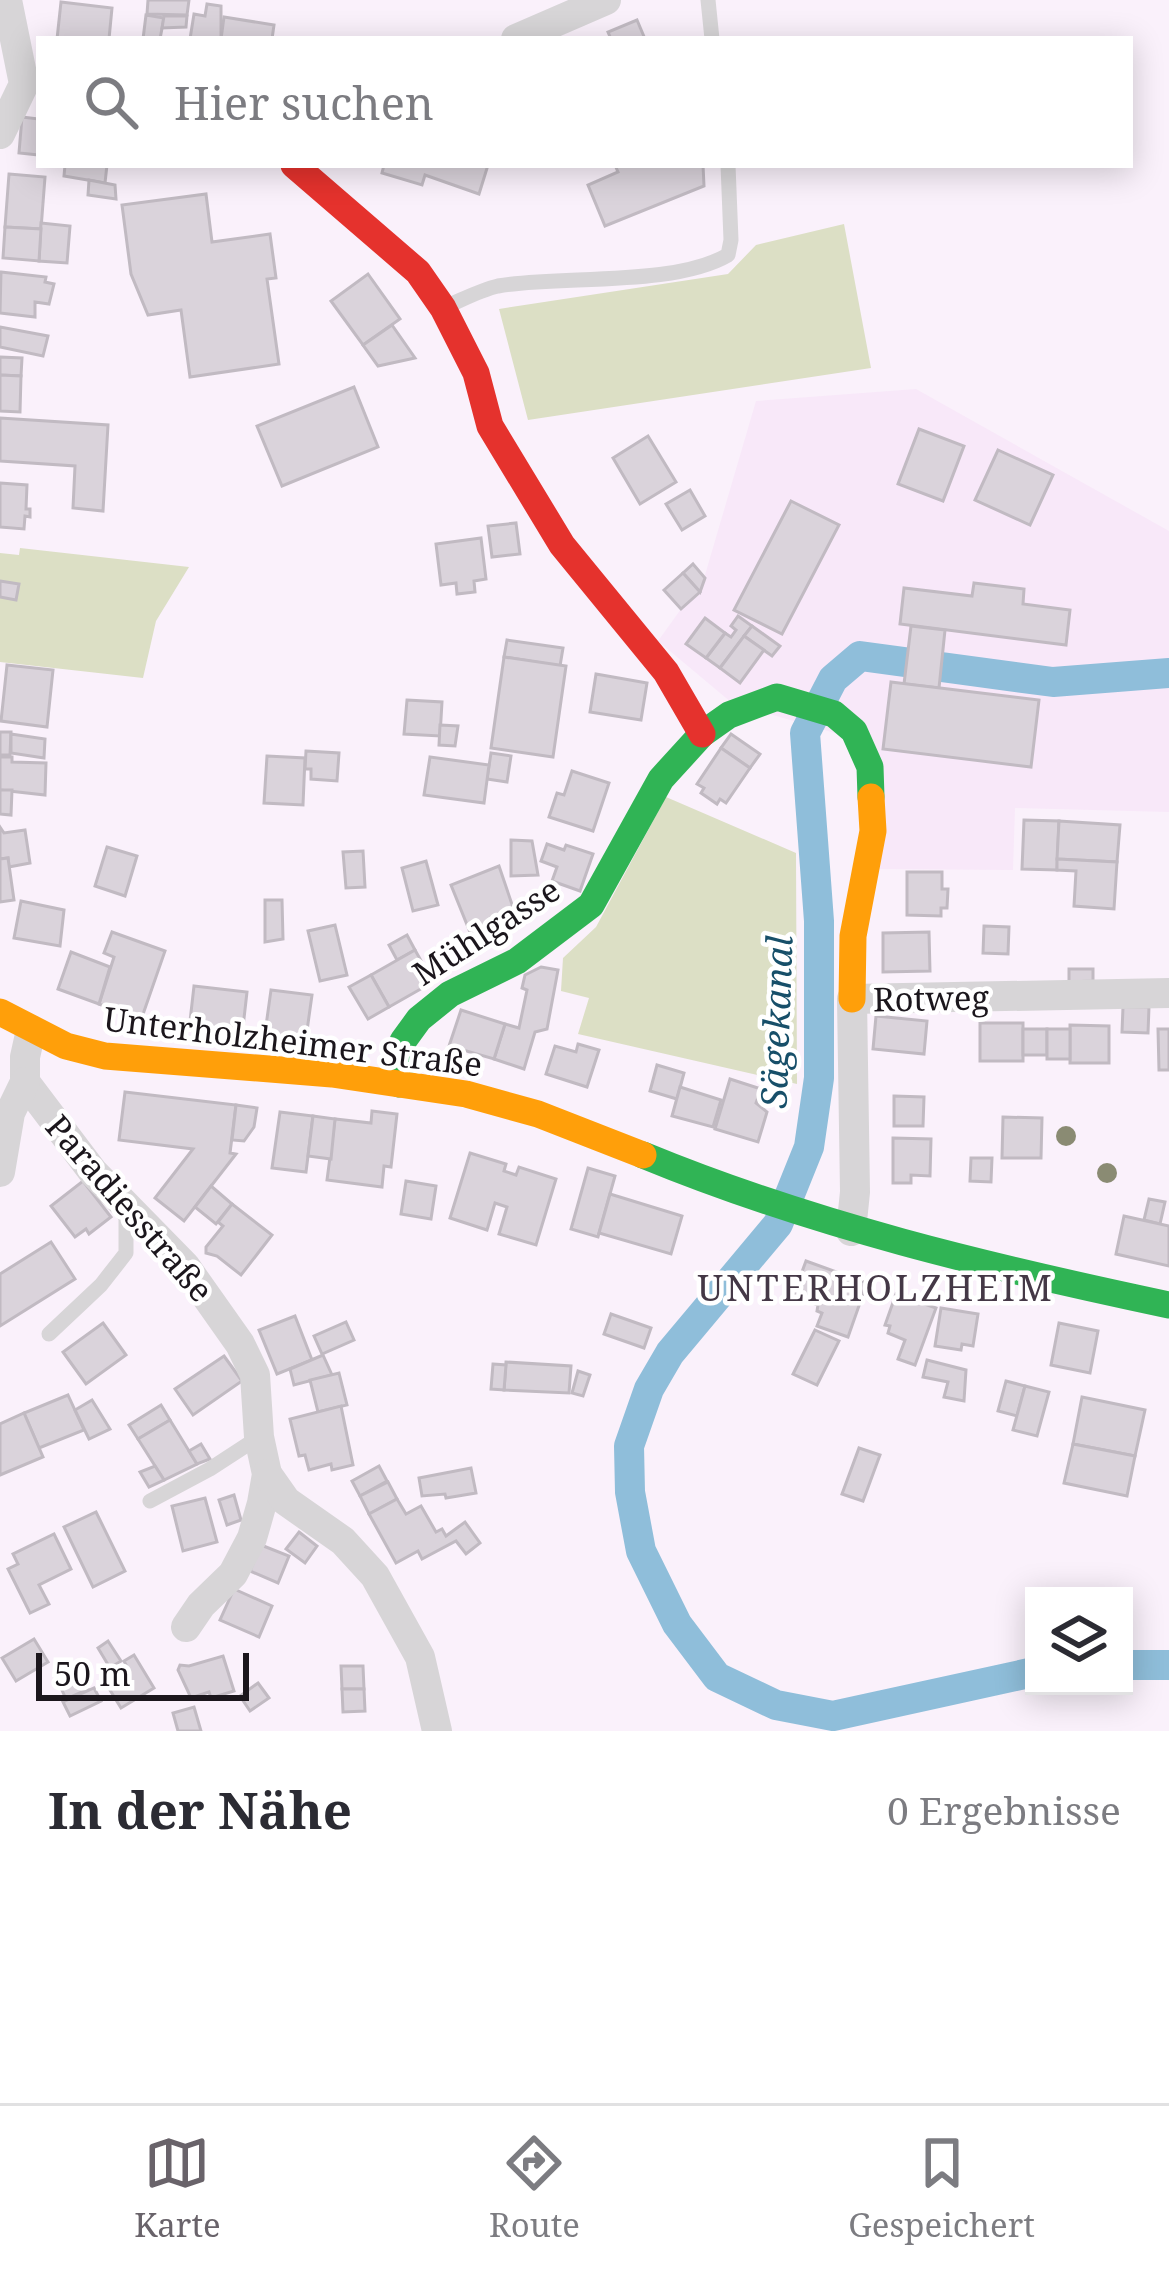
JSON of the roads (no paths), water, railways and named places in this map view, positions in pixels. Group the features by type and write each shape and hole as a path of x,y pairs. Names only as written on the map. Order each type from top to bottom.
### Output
{"street":[{"path":"0,134 31,85 7,0"},
{"path":"523,36 606,0"},
{"path":"297,168 418,272 443,308 476,373 490,426 562,545 666,672 702,734"},
{"name":"Mühlgasse","path":"399,1084 403,1041 419,1019 450,994 517,961 591,904 661,779 702,734 728,715 777,697 834,713 854,731 870,767 873,831 853,936 852,999"},
{"name":"Rotweg","path":"851,1231 855,1192 852,999 1169,993"},
{"name":"Unterholzheimer Straße","path":"0,1012 66,1046 105,1056 466,1094 532,1113 745,1196 851,1231 966,1262 1169,1305"},
{"name":"Paradiesstraße","path":"0,1172 10,1113 25,1082 32,1030"},
{"name":"Paradiesstraße","path":"25,1082 92,1172 185,1266 239,1344 254,1375 267,1474 252,1538 233,1574 186,1627"},
{"path":"267,1474 286,1501 344,1541 375,1576 420,1657 437,1731"}],"lane":[{"path":"708,0 712,36"},
{"path":"443,308 494,286 713,264 728,256 731,240 728,168"},
{"path":"49,1334 126,1253 126,1204"},
{"path":"149,1501 259,1437"}],"waterway":[{"name":"Sägekanal","path":"1025,1674 833,1716 776,1705 717,1677 677,1624 641,1551 630,1492 629,1446 649,1389 670,1353 778,1224 809,1147 819,1078 819,921 805,733 833,679 860,656 1053,682 1169,673"},
{"name":"Sägekanal","path":"1133,1665 1169,1665"}],"district":[{"name":"UNTERHOLZHEIM","path":"876,1287"}]}
